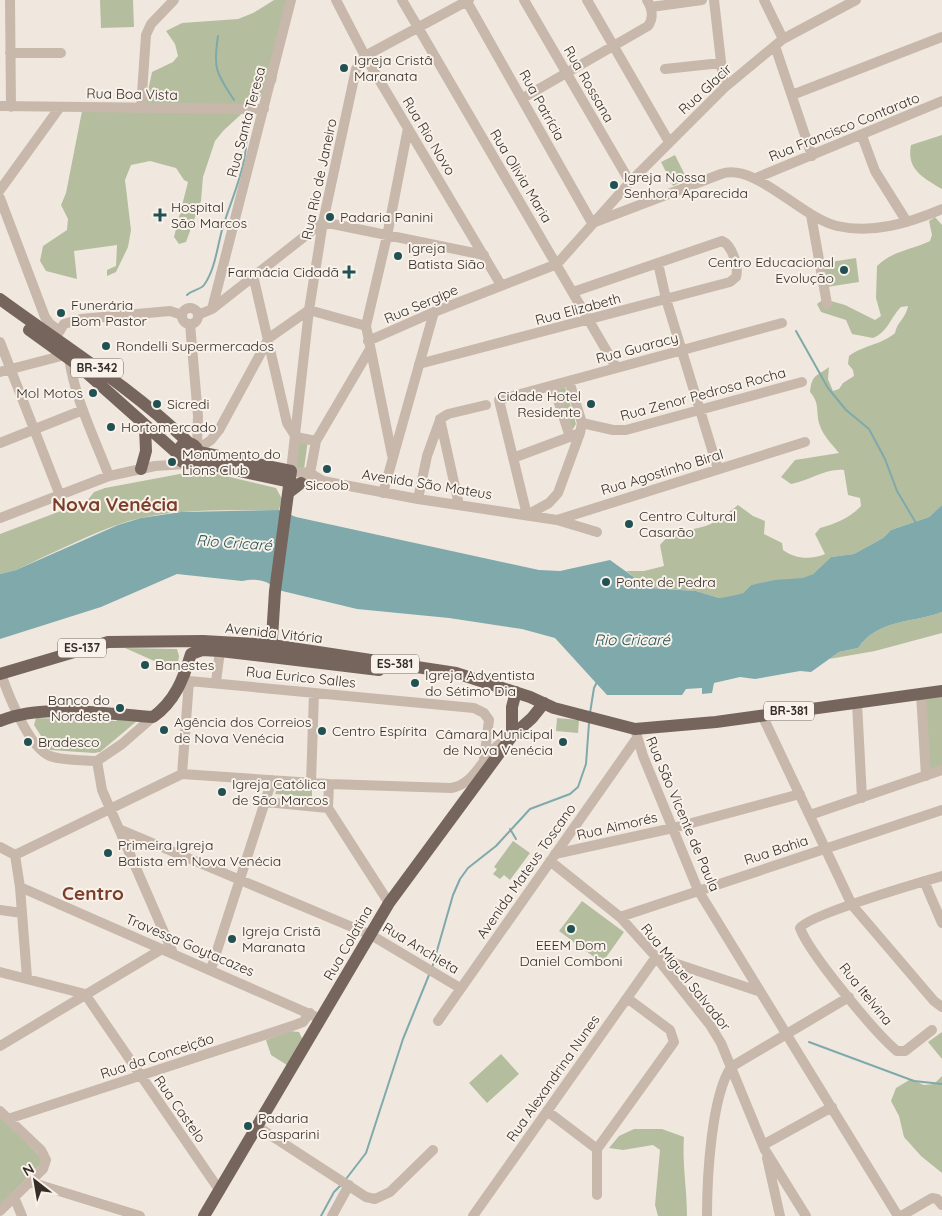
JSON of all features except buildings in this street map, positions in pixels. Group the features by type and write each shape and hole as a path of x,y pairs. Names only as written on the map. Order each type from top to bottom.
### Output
{"main road":[{"name":"BR-342","path":"0,300 55,337 150,409 190,452"},
{"name":"BR-342","path":"0,310 55,337 76,371 146,427 190,452 275,478 292,486"},
{"path":"141,469 146,451 146,427"},
{"name":"Avenida São Mateus","path":"190,452 292,486"},
{"path":"271,651 275,591 292,486"},
{"name":"Avenida Vitória","path":"0,674 108,642 203,641 456,673 511,700 546,706"},
{"path":"0,721 16,714 44,711 153,716 172,699 186,679 191,654 179,646 167,642"},
{"name":"Avenida Vitória","path":"191,654 202,650 271,651"},
{"name":"BR-381","path":"546,706 595,719 636,734 762,714 942,691"},
{"path":"511,700 521,718 532,718"},
{"path":"511,700 511,737"},
{"name":"Rua Colatina","path":"204,1216 258,1127 315,1020 371,935 389,903 511,737 546,706"}],"street":[{"path":"10,0 11,107"},
{"path":"141,108 146,35 151,24 174,0"},
{"name":"Rua Santa Teresa","path":"212,309 291,0"},
{"name":"Rua Rio Novo","path":"336,0 365,56 501,285"},
{"name":"Rua Olivia Maria","path":"402,0 616,367"},
{"path":"365,56 467,0"},
{"name":"Rua Patrícia","path":"467,0 592,224"},
{"name":"Rua Rossana","path":"524,0 630,182"},
{"path":"587,0 669,142"},
{"path":"523,98 612,45 645,28 651,22 649,3 702,0"},
{"path":"714,0 724,88"},
{"path":"764,0 779,43 792,95 812,156"},
{"name":"Rua Glacir","path":"592,224 630,182 724,88 779,43 856,0"},
{"path":"792,95 942,37"},
{"path":"10,53 62,53"},
{"name":"Rua Rio de Janeiro","path":"292,486 309,310 323,222 356,69 365,56"},
{"path":"665,69 720,63"},
{"name":"Rua Francisco Contarato","path":"756,178 862,136 942,101"},
{"name":"Rua Boa Vista","path":"0,106 264,109"},
{"path":"0,190 60,107"},
{"path":"392,455 366,326 387,236 408,128"},
{"path":"862,136 875,171 906,222"},
{"name":"Rua Sergipe","path":"369,345 434,312 557,264 592,224 728,172 739,171 756,178 811,215 828,223 856,229 869,230 906,222 942,209"},
{"path":"0,198 43,313 55,337"},
{"path":"811,215 827,304"},
{"path":"198,315 212,309 252,275 323,222 484,255"},
{"name":"Rua Elizabeth","path":"420,364 730,282 736,277 737,271 730,248 722,241 658,263"},
{"path":"573,292 658,263 666,299 718,469"},
{"path":"252,275 287,423 296,437 316,441"},
{"path":"182,316 184,311 190,308 196,310 197,320 190,324"},
{"path":"43,359 55,337 67,322 170,310 182,316 183,320 190,324"},
{"path":"0,518 58,494 109,476 155,466 190,452 211,440 219,430 268,338 309,310 366,326"},
{"path":"383,493 392,455 434,312"},
{"path":"32,322 43,313"},
{"name":"Rua Guaracy","path":"513,458 499,400 782,323"},
{"path":"190,324 198,430 190,452"},
{"path":"0,342 58,494"},
{"path":"310,473 316,441 369,345"},
{"path":"0,372 43,359 67,356"},
{"path":"0,360 11,368"},
{"path":"76,371 83,410 109,476"},
{"path":"569,381 577,431 558,493 549,503 526,515 513,458 577,431"},
{"name":"Rua Zenor Pedrosa Rocha","path":"577,431 619,431 802,382"},
{"path":"554,385 577,431"},
{"path":"418,499 431,443 440,419 448,414 486,405"},
{"path":"0,443 83,410"},
{"path":"440,419 459,505"},
{"name":"Rua Agostinho Biral","path":"526,515 557,520 805,442"},
{"path":"431,443 446,445"},
{"name":"Avenida São Mateus","path":"292,486 310,473 322,481"},
{"name":"Avenida São Mateus","path":"292,486 322,481 418,499 526,515"},
{"path":"557,520 597,532"},
{"path":"216,682 220,651"},
{"path":"0,674 16,714 46,754 55,757 97,761 122,744 153,716"},
{"path":"182,774 186,679"},
{"name":"Rua Eurico Salles","path":"186,679 480,710 487,715 489,720 484,760"},
{"path":"311,783 314,693"},
{"path":"921,694 926,776"},
{"path":"857,703 862,798"},
{"path":"762,714 852,905 934,1001 942,1007"},
{"name":"Rua São Vicente de Paula","path":"636,734 698,890 758,991 788,1035 900,1216"},
{"name":"Avenida Mateus Toscano","path":"438,1021 636,734"},
{"path":"14,855 182,774 329,784 458,787 466,782 499,744 511,737"},
{"path":"97,761 100,783 172,953"},
{"path":"810,815 942,770"},
{"path":"211,969 242,879 272,780"},
{"path":"329,784 328,808 389,903"},
{"name":"Rua Aimorés","path":"552,858 800,794"},
{"path":"266,802 328,808"},
{"name":"Rua Bahia","path":"620,917 942,810"},
{"name":"Rua Anchieta","path":"119,829 242,879 371,935 460,988"},
{"path":"0,848 14,855"},
{"path":"14,855 20,886 28,978"},
{"name":"Rua Miguel Salvador","path":"552,858 620,917 656,957 713,1030 721,1043 764,1147 806,1216"},
{"path":"852,905 942,876"},
{"path":"924,881 942,923"},
{"name":"Travessa Goytacazes","path":"20,886 211,969 315,1020"},
{"name":"Rua Itelvina","path":"852,905 810,920 801,926 803,935 849,997 897,1051 905,1051 932,1030"},
{"path":"0,910 22,913"},
{"path":"0,1046 162,948"},
{"path":"656,957 758,991"},
{"name":"Rua Alexandrina Nunes","path":"474,1216 656,957"},
{"path":"0,972 84,994"},
{"name":"Rua Castelo","path":"84,994 220,1190"},
{"path":"707,1216 717,1100 731,1067 788,1035 849,997"},
{"path":"597,1195 597,1149 674,1042 673,1033 668,1027 627,998"},
{"name":"Rua da Conceição","path":"8,1119 303,1022 315,1020"},
{"path":"780,1216 764,1147 832,1107"},
{"path":"0,1111 41,1150 46,1160 43,1169 0,1211"},
{"path":"546,1111 597,1149"},
{"path":"258,1127 370,1198 379,1199 390,1192 433,1150"},
{"path":"30,1182 140,1216"},
{"path":"332,1216 345,1183"},
{"path":"14,1197 22,1216"},
{"path":"900,1216 930,1198 936,1198 942,1205"}],"green space":[{"path":"100,0 133,0 134,27 101,28"},
{"path":"274,0 288,0 276,82 223,131 215,141 203,177 201,201 186,242 179,244 174,237 188,182 184,180 176,168 150,161 131,165 125,180 131,230 128,247 116,272 107,276 107,270 116,266 117,245 74,251 77,279 46,271 40,261 43,246 67,230 68,219 61,205 66,193 83,106 132,106 147,96 152,72 173,62 178,56 175,44 166,31 182,23 238,19 253,13"},
{"path":"942,135 942,189 917,172 910,153 911,145"},
{"path":"675,155 687,179 673,186 661,162"},
{"path":"935,217 942,225 942,505 929,517 891,530 883,538 854,554 831,557 813,574 803,579 751,585 743,593 732,597 719,598 696,591 649,588 626,571 644,571 664,566 660,545 666,539 679,531 702,527 712,523 738,505 753,516 765,521 764,534 782,543 783,550 788,553 803,558 825,554 815,534 820,528 842,520 861,506 860,498 848,495 844,470 831,471 791,484 781,477 795,460 839,453 820,426 816,401 810,392 813,379 829,367 828,379 833,391 839,389 843,383 854,376 853,370 848,364 849,356 895,333 908,306 901,307 886,328 873,338 852,334 846,320 821,312 817,304 824,299 845,305 875,320 881,316 876,298 877,266 895,254 930,241 932,235 929,221"},
{"path":"856,258 859,282 827,287 824,263"},
{"path":"565,387 576,424 573,429 569,427 558,389"},
{"path":"299,439 308,440 304,469 296,468"},
{"path":"201,470 276,488 282,499 279,510 185,512 129,521 101,531 16,570 0,574 0,534 87,501 94,492 105,488"},
{"path":"942,612 942,633 875,651 829,659 839,652 858,648 875,632 886,627"},
{"path":"125,648 177,649 179,656 177,671"},
{"path":"942,696 942,766 929,770 922,698"},
{"path":"36,718 137,721 100,752 94,753 50,750 34,725"},
{"path":"557,718 579,720 578,733 556,731"},
{"path":"278,787 312,790 312,797 275,794"},
{"path":"513,841 530,853 510,880 504,875 500,879 493,874 497,869 494,867"},
{"path":"582,901 624,932 602,963 559,931"},
{"path":"290,1031 299,1032 303,1040 287,1065 271,1055 266,1040"},
{"path":"942,1032 942,1059 928,1042"},
{"path":"501,1054 519,1074 487,1103 469,1083"},
{"path":"942,1076 942,1173 921,1156 904,1137 899,1116 891,1101 896,1088 911,1079 924,1085 934,1084"},
{"path":"0,1116 42,1158 43,1162 0,1205"},
{"path":"634,1129 662,1129 684,1137 687,1216 658,1216 655,1205 660,1150 653,1145 623,1150 609,1148 619,1136"}],"water":[{"name":"Rio Cricaré","path":"942,505 942,612 897,623 875,632 858,648 839,652 811,672 800,671 755,679 740,677 714,683 712,693 702,694 702,688 686,689 682,695 607,695 555,638 522,629 449,618 357,609 278,590 266,582 257,580 242,581 177,574 101,607 0,639 0,574 16,570 118,525 141,518 181,512 279,510 296,517 539,570 560,571 610,560 649,588 696,591 719,598 743,593 751,585 775,580 803,578 813,574 831,557 854,554 883,538 891,530 929,517"}],"waterway":[{"path":"218,36 217,70 234,100"},
{"path":"187,295 204,285 213,266 244,160 246,146 244,118"},
{"path":"796,331 828,388 846,410 869,429 885,459 897,491 916,523"},
{"path":"590,713 594,688 597,682"},
{"path":"432,968 453,895 460,879 468,868 496,846 530,809 570,794 578,787 586,764 589,723"},
{"path":"510,829 516,839"},
{"path":"346,1179 366,1153 403,1039 429,975"},
{"path":"809,1042 914,1081 942,1084"},
{"path":"321,1216 334,1192 341,1185"}],"place":[{"name":"Igreja Cristâ Maranata","path":"344,68"},
{"name":"Igreja Nossa Senhora Aparecida","path":"614,185"},
{"name":"Hospital São Marcos","path":"160,215"},
{"name":"Padaria Panini","path":"330,217"},
{"name":"Igreja Batista Sião","path":"398,256"},
{"name":"Centro Educacional Evolução","path":"844,270"},
{"name":"Farmácia Cidadã","path":"349,272"},
{"name":"Funerária Bom Pastor","path":"61,313"},
{"name":"Rondelli Supermercados","path":"106,346"},
{"name":"Mol Motos","path":"93,393"},
{"name":"Sicredi","path":"157,404"},
{"name":"Cidade Hotel Residente","path":"591,404"},
{"name":"Hortomercado","path":"111,427"},
{"name":"Monumento do Lions Club","path":"172,462"},
{"name":"Sicoob","path":"327,469"},
{"name":"Centro Cultural Casarão","path":"629,524"},
{"name":"Ponte de Pedra","path":"606,582"},
{"name":"Banestes","path":"145,665"},
{"name":"Igreja Adventista do Sétimo Dia","path":"415,683"},
{"name":"Banco do Nordeste","path":"120,708"},
{"name":"Agência dos Correios de Nova Venécia","path":"164,730"},
{"name":"Centro Espírita","path":"322,731"},
{"name":"Bradesco","path":"28,742"},
{"name":"Câmara Municipal de Nova Venécia","path":"563,742"},
{"name":"Igreja Católica de São Marcos","path":"222,792"},
{"name":"Primeira Igreja Batista em Nova Venécia","path":"108,853"},
{"name":"EEEM Dom Daniel Comboni","path":"571,929"},
{"name":"Igreja Cristã Maranata","path":"232,939"},
{"name":"Padaria Gasparini","path":"248,1126"}],"district":[{"name":"Nova Venécia","path":"115,504"},
{"name":"Centro","path":"93,893"}]}
